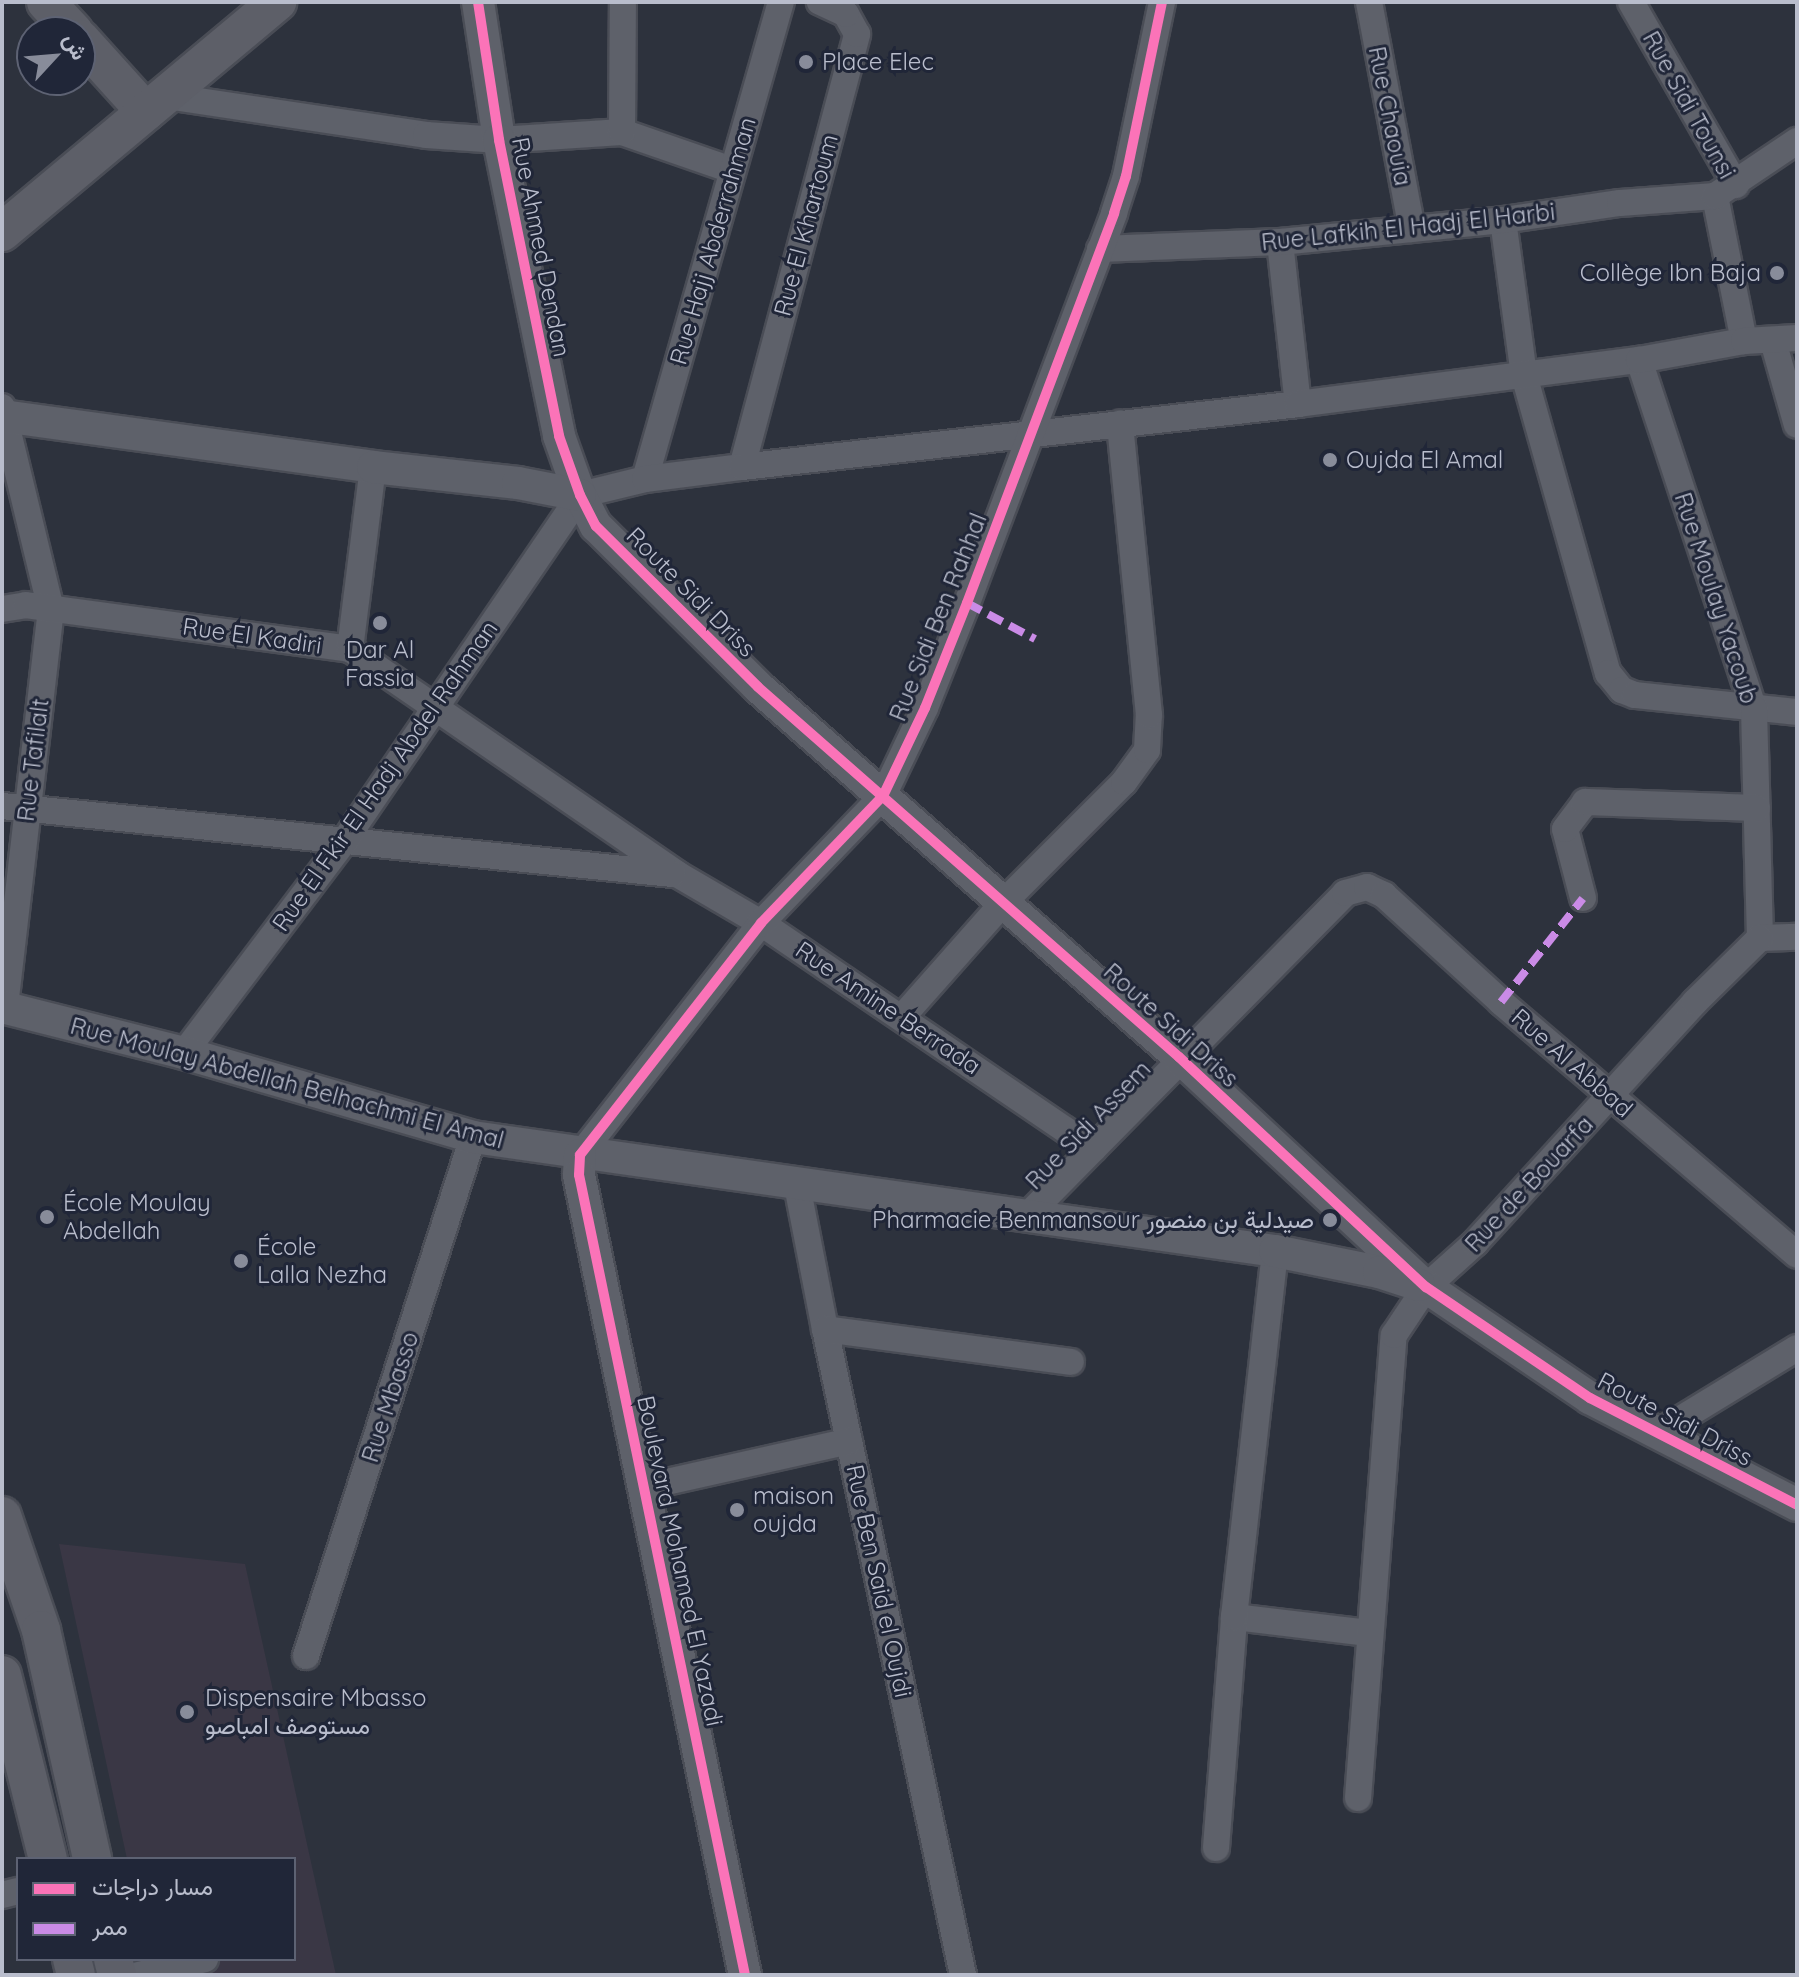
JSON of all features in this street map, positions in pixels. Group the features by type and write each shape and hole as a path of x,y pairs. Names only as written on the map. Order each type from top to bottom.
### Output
{"main road":[{"path":"2,232 156,104 264,7"},
{"path":"96,53 156,104"},
{"path":"2,1516 41,1630 92,1857"},
{"path":"2,1675 48,1857"}],"street":[{"name":"Rue Ahmed Dendan","path":"478,2 499,140 559,436 580,495"},
{"path":"622,132 623,2"},
{"name":"Rue Hajj Abderrahman","path":"645,479 781,2"},
{"name":"Rue El Khartoum","path":"742,467 857,34 846,14 820,2"},
{"name":"Rue Sidi Ben Rahhal","path":"580,1155 761,923 883,796 925,708 1032,433 1126,176 1162,2"},
{"name":"Rue Chaouia","path":"1369,2 1412,229"},
{"name":"Rue Sidi Tounsi","path":"1631,2 1726,191 1744,341"},
{"path":"156,104 426,135 499,140 622,132 732,170"},
{"path":"1726,191 1797,141"},
{"name":"Rue Lafkih El Hadj El Harbi","path":"1100,249 1280,242 1503,220 1726,191"},
{"path":"1503,220 1524,375 1613,682 1635,695 1797,712"},
{"path":"1280,242 1298,404"},
{"path":"51,609 3,413 373,467 518,483 580,495 645,479 1298,404 1639,360 1744,341 1785,340 1797,425"},
{"name":"Rue Moulay Yacoub","path":"1639,360 1754,709 1760,938"},
{"path":"903,1016 1003,903 1124,782 1147,750 1149,715 1120,423"},
{"path":"350,649 373,467"},
{"name":"Rue El Fkir El Hadj Abdel Rahman","path":"184,1053 343,843 580,495"},
{"name":"Route Sidi Driss","path":"580,495 596,526 747,676 1179,1057 1426,1287 1590,1398 1797,1505"},
{"name":"Rue El Kadiri","path":"2,609 26,605 350,649 677,874"},
{"name":"Rue Tafilalt","path":"3,1007 14,807 51,609"},
{"path":"1583,898 1565,829 1579,806 1598,801 1757,808"},
{"path":"14,807 343,843 677,874"},
{"name":"Rue Amine Berrada","path":"677,874 761,923 903,1016 1094,1149"},
{"name":"Rue Al Abbad","path":"1345,893 1367,887 1384,895 1610,1096 1797,1255"},
{"name":"Rue Sidi Assem","path":"1029,1214 1179,1057 1345,893"},
{"path":"1760,938 1797,937"},
{"name":"Rue de Bouarfa","path":"1358,1798 1368,1633 1394,1335 1426,1287 1475,1243 1695,1002 1760,938"},
{"name":"Rue Moulay Abdellah Belhachmi El Amal","path":"3,1007 184,1053 473,1137 580,1155 1029,1214 1275,1251 1379,1272 1426,1287"},
{"name":"Rue Mbasso","path":"306,1656 473,1137"},
{"name":"Boulevard Mohamed El Yazadi","path":"580,1155 579,1175 745,1975"},
{"name":"Rue Ben Said el Oujdi","path":"797,1185 963,1975"},
{"path":"1216,1848 1234,1617 1275,1251"},
{"path":"825,1329 1071,1362"},
{"path":"1656,1434 1797,1348"},
{"path":"644,1487 849,1441"},
{"path":"1234,1617 1368,1633"},
{"path":"139,1975 197,1961"}],"shaded area":[{"name":"Dispensaire Mbasso مستوصف امباصو","path":"59,1544 245,1564 336,1975 151,1975 148,1961 296,1961 296,1857 127,1857"}],"marked path":[{"path":"967,603 1035,639"},
{"path":"1501,1002 1583,898"}],"cycle path":[{"path":"478,2 499,140 559,436 580,495 596,526 758,687 1179,1057 1426,1287 1590,1398 1797,1505"},
{"path":"745,1975 579,1175 580,1155 761,923 883,796 925,708 967,603 1114,213 1126,176 1162,2"}],"place":[{"name":"Place Elec","path":"806,62"},
{"name":"Collège Ibn Baja","path":"1777,273"},
{"name":"Oujda El Amal","path":"1330,460"},
{"name":"Dar Al Fassia","path":"380,623"},
{"name":"École Moulay Abdellah","path":"47,1217"},
{"name":"Pharmacie Benmansour صيدلية بن منصور","path":"1330,1220"},
{"name":"École Lalla Nezha","path":"241,1261"},
{"name":"maison oujda","path":"737,1510"},
{"name":"Dispensaire Mbasso مستوصف امباصو","path":"187,1712"}]}
